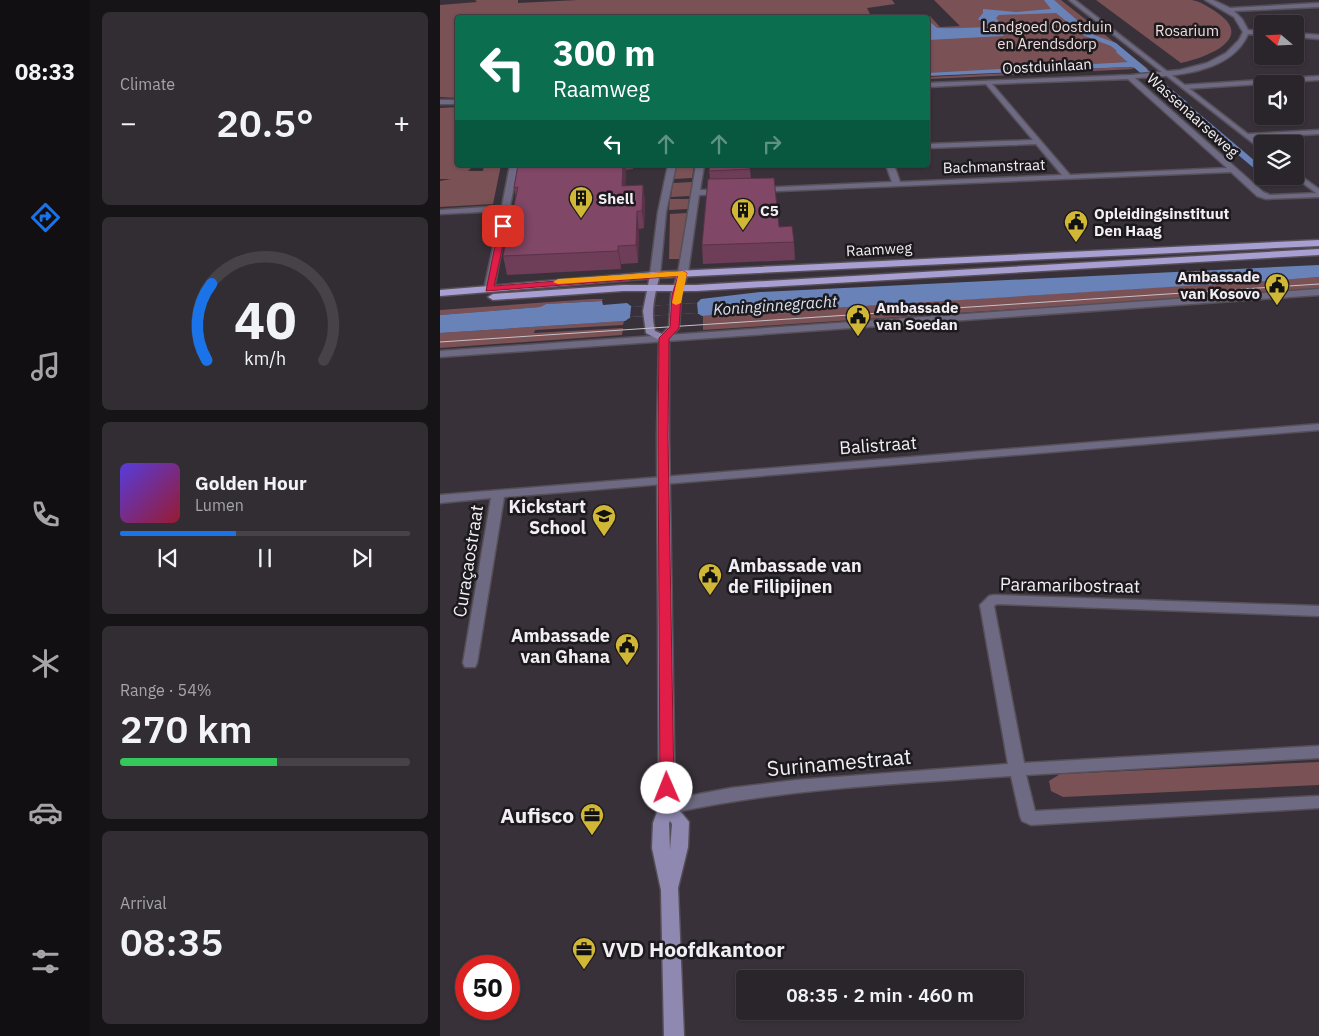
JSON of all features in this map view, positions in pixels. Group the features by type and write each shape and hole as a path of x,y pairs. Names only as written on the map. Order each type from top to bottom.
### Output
{"main road":[{"name":"Raamweg","path":"440,300 583,290 652,288 681,281 793,268 1319,244"},
{"name":"Raamweg","path":"440,294 655,275 681,281 1319,252"},
{"path":"655,275 648,311 651,333 664,338"},
{"path":"664,338 673,332 681,281"},
{"path":"664,338 667,807 661,824 661,848 670,890 674,1036"}],"street":[{"name":"Wassenaarseweg","path":"1072,0 1254,141"},
{"name":"Wassenaarseweg","path":"1082,0 1168,66 1167,73"},
{"path":"1208,0 1232,12 1243,23 1246,32 1254,32"},
{"path":"1232,12 1319,5"},
{"path":"1232,12 1319,10"},
{"name":"Oostduinlaan","path":"930,85 1167,73 1195,68 1223,57 1240,44 1246,32"},
{"path":"1304,36 1319,37"},
{"name":"Wassenaarseweg","path":"1129,76 1264,196 1319,194"},
{"path":"1184,86 1319,78"},
{"path":"987,82 1068,177"},
{"path":"440,102 455,102"},
{"path":"1248,136 1319,132"},
{"path":"930,146 1038,142"},
{"path":"489,289 507,208 514,167"},
{"path":"655,275 662,212 672,167"},
{"path":"681,281 700,167"},
{"path":"891,167 898,184"},
{"name":"Bachmanstraat","path":"749,191 1233,170"},
{"name":"Wassenaarseweg","path":"1304,182 1319,194"},
{"path":"696,193 731,191"},
{"path":"440,212 507,208"},
{"path":"440,354 1319,292"},
{"name":"Balistraat","path":"440,499 1319,427"},
{"name":"Curaçaostraat","path":"470,663 498,494"},
{"name":"Paramaribostraat","path":"1017,769 987,605 994,599 1319,611"},
{"name":"Surinamestraat","path":"667,807 700,799 832,783 1017,769 1319,752"},
{"path":"1017,769 1028,816 1031,818 1319,802"}],"green space":[{"path":"475,0 518,0 518,3 578,0 892,0 895,4 867,8 870,15 455,15 455,98 440,97 440,5 477,2"},
{"name":"Landgoed Oostduin en Arendsdorp","path":"934,0 1061,0 1148,69 1138,69 1127,65 930,74 930,16 940,27 960,26"},
{"name":"Rosarium","path":"1096,0 1192,0 1203,4 1219,14 1229,24 1231,32 1228,40 1221,47 1211,53 1181,63"},
{"path":"1127,67 1135,69 930,79 930,77"},
{"path":"455,107 455,167 472,167 468,171 483,171 484,167 501,167 493,204 440,207 440,181 451,179 440,179 440,108"},
{"path":"676,167 694,167 692,178 674,179"},
{"path":"692,182 690,196 671,197 673,183"},
{"path":"670,199 689,199 688,209 669,210"},
{"path":"687,213 680,259 669,259 670,214"},
{"path":"1319,277 1319,289 703,330 703,316"},
{"path":"603,299 602,301 546,304 540,307 440,315 440,310"},
{"path":"624,321 623,325 535,330 534,333 623,328 622,335 440,348 440,333"},
{"path":"1319,762 1319,785 1063,797 1051,791 1049,781 1060,774"}],"water":[{"path":"1044,0 1054,0 1094,35 1116,43 1147,69 1127,67 930,76 930,73 1130,62 1111,46 1085,36 1056,13 999,15 996,18 1008,32 1003,36 930,40 930,29 991,27 978,19 983,13 983,9 1016,12 1051,9"},
{"path":"1154,84 1170,89 1254,160 1254,168"},
{"name":"Koninginnegracht","path":"1319,265 1319,277 702,316 697,313 631,317 625,321 440,333 440,315 540,307 546,304 602,301 603,305 627,303 632,307 697,303 701,299 760,292"}],"pier":[{"path":"697,303 698,313 630,317 631,307"}],"building":[{"name":"Shell","path":"518,167 623,167 622,186 643,185 642,211 637,211 636,245 618,246 618,251 503,256 518,187 514,188"},
{"path":"710,167 749,167 750,169 709,171"},
{"name":"C5","path":"774,178 779,227 792,226 794,242 702,245 708,179"}],"waterway":[{"path":"930,26 934,31 961,32"},
{"path":"1121,51 1183,104"}],"tram line":[{"path":"440,342 1319,284"}],"slow traffic":[{"path":"558,282 683,273 677,292 676,303"}],"place":[{"name":"Shell","path":"581,219"},
{"name":"C5","path":"743,231"},
{"name":"Opleidingsinstituut Den Haag","path":"1076,243"},
{"name":"Ambassade van Kosovo","path":"1277,306"},
{"name":"Ambassade van Soedan","path":"858,337"},
{"name":"Kickstart School","path":"604,537"},
{"name":"Ambassade van de Filipijnen","path":"710,596"},
{"name":"Ambassade van Ghana","path":"627,666"},
{"name":"Aufisco","path":"592,836"},
{"name":"VVD Hoofdkantoor","path":"584,970"}],"route":[{"path":"503,226 489,289 542,283 683,273 676,295 676,318 673,332 664,338 663,436 667,788"}]}
